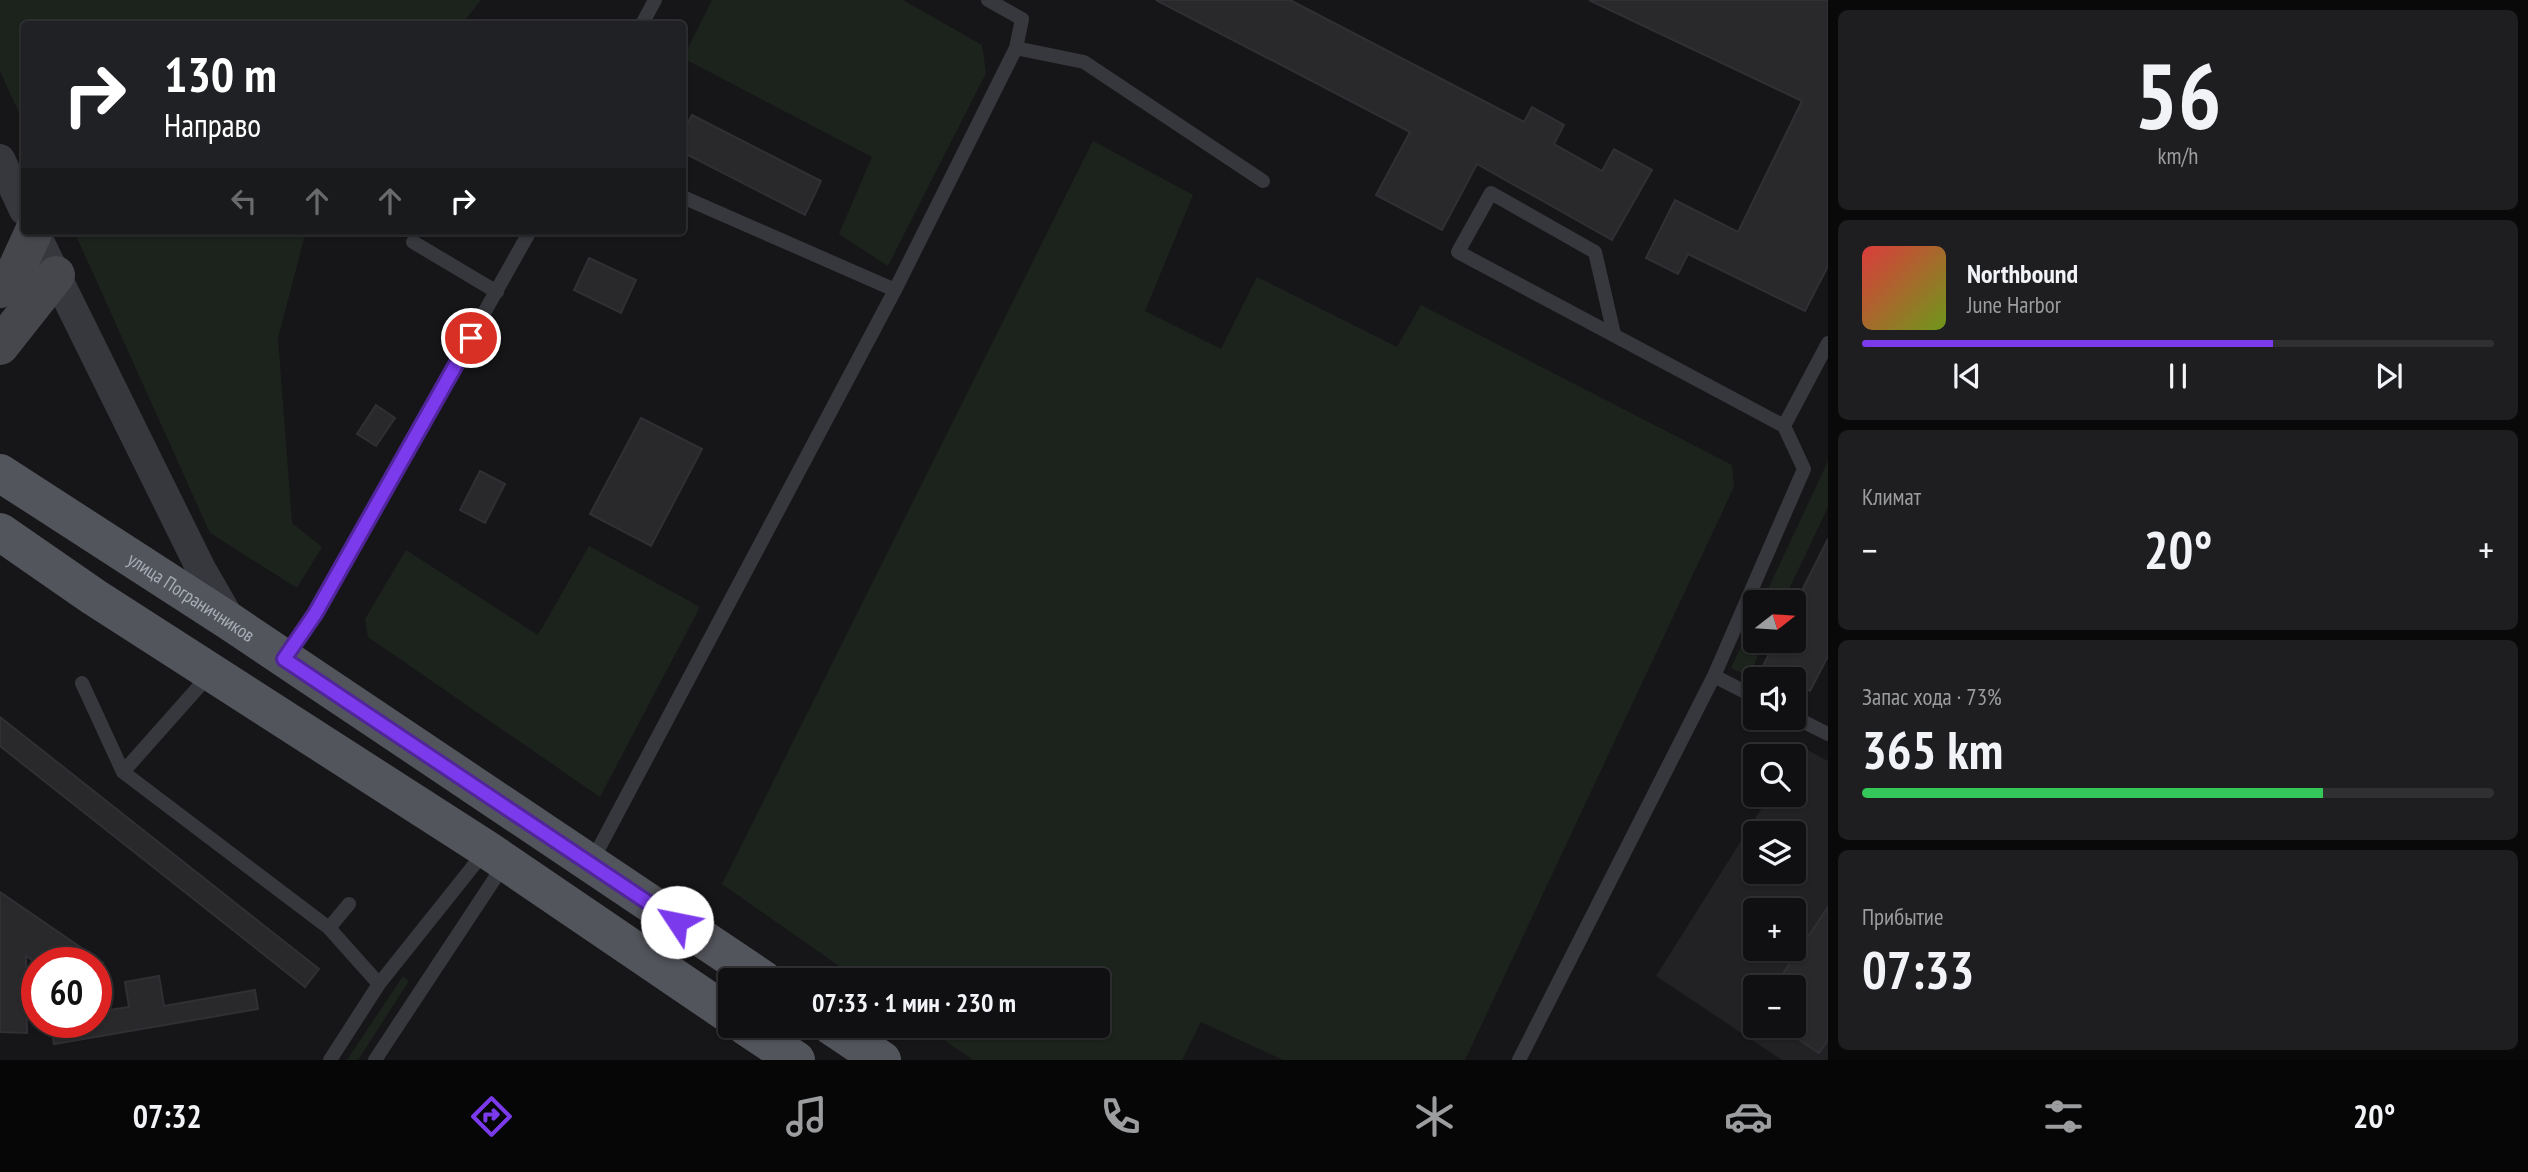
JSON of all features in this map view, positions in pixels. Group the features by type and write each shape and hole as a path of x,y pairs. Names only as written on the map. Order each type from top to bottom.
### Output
{"main road":[{"path":"0,289 11,281 32,235"},
{"path":"0,346 56,275"},
{"name":"улица Пограничников","path":"0,473 232,624 746,968"},
{"path":"0,532 211,673 496,856 718,1007"},
{"path":"763,1038 796,1060"},
{"path":"847,1041 882,1060"}],"street":[{"path":"0,159 21,204"},
{"path":"36,235 201,569 232,624"}],"lane":[{"path":"644,21 656,0"},
{"path":"591,864 895,290 1016,48 1023,19 988,0"},
{"path":"1016,48 1084,62 1263,181"},
{"path":"1519,1060 1714,676 1804,470 1784,426 1458,252 1491,193 1595,252 1614,334"},
{"path":"686,198 895,290"},
{"path":"284,659 315,614 528,235"},
{"path":"413,242 497,292"},
{"path":"1784,426 1828,343"},
{"path":"123,772 211,673"},
{"path":"1714,676 1743,691"},
{"path":"82,683 123,772 328,928 379,984"},
{"path":"1806,723 1828,734"},
{"path":"330,1060 379,984 496,856"},
{"path":"375,1060 496,856"},
{"path":"328,928 349,904"}],"shaded area":[{"path":"0,0 481,0 464,21 21,21 21,117 0,71"},
{"path":"712,0 903,0 982,45 986,73 888,266 839,234 872,157 686,60 686,52"},
{"path":"1093,141 1193,195 1145,311 1221,349 1257,277 1397,347 1421,305 1732,465 1734,487 1465,1060 1283,1060 1201,1022 1182,1060 973,1060 941,1038 1110,1038 1110,968 842,968 722,884"},
{"path":"76,235 305,235 278,338 292,523 322,547 297,588 210,533"},
{"path":"1828,461 1828,507 1789,590 1768,590"},
{"path":"589,546 700,607 600,797 368,637 365,619 406,550 538,635"},
{"path":"1743,642 1743,653 1760,653 1753,667 1743,667 1743,673 1731,668"},
{"path":"1806,749 1828,761 1828,1060 1782,1060 1749,1038 1806,1038 1806,975 1743,975 1743,1034 1656,976 1743,838 1743,884 1806,884 1806,821 1754,821 1762,807 1806,807"},
{"path":"403,976 409,981 358,1060 347,1060"}],"building":[{"path":"1156,0 1290,0 1524,122 1532,107 1564,125 1554,144 1602,171 1614,149 1652,170 1612,240 1477,164 1442,230 1376,195 1410,132"},
{"path":"1589,0 1828,0 1828,266 1805,311 1688,254 1678,274 1646,258 1675,200 1738,232 1802,101"},
{"path":"692,115 821,181 805,215 686,154 686,126"},
{"path":"589,258 636,280 621,313 574,290"},
{"path":"376,405 395,418 376,446 357,434"},
{"path":"641,418 702,449 651,546 590,514"},
{"path":"480,471 505,484 485,523 460,510"},
{"path":"1828,539 1828,656 1810,691 1806,688 1806,667 1763,666 1770,653 1806,653 1806,590 1802,590"},
{"path":"0,717 319,969 305,987 0,746"},
{"path":"0,892 80,947 21,947 21,1033 0,1032"},
{"path":"1828,907 1828,1040 1819,1053 1797,1038 1806,1038 1806,975 1782,975 1792,961 1806,961 1806,940"},
{"path":"159,976 164,1006 255,990 258,1009 112,1034 112,1010 129,1007 125,982"},
{"path":"53,1038 89,1038 54,1044"}],"route":[{"path":"471,338 315,614 284,659 677,922"}]}
